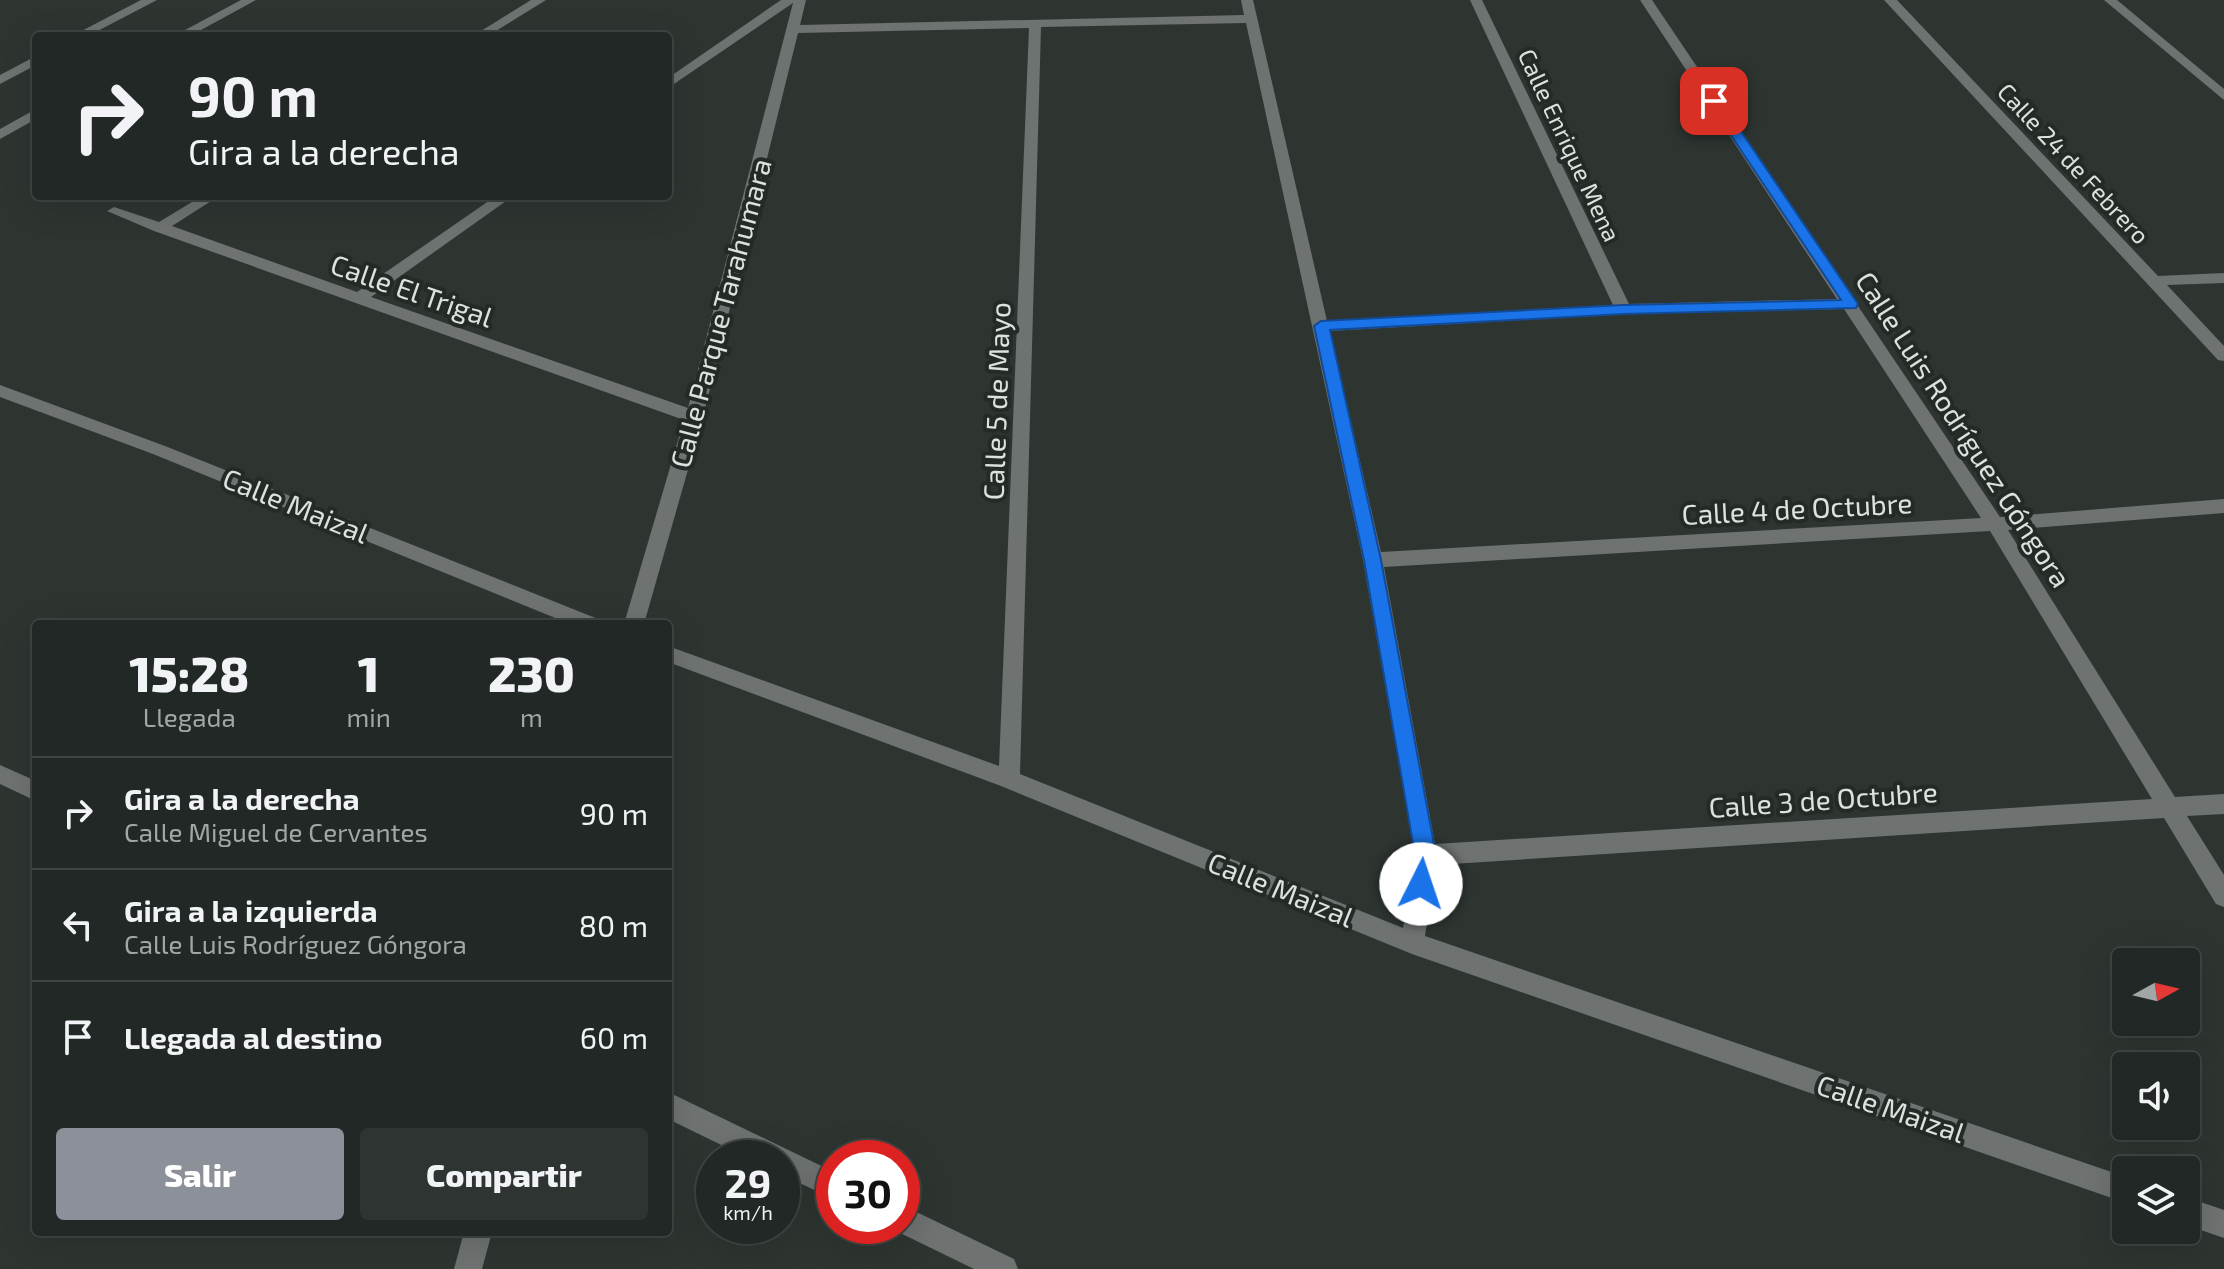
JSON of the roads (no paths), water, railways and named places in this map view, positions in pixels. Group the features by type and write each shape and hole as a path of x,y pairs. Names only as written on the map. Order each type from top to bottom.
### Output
{"street":[{"path":"86,32 151,0"},
{"path":"188,32 250,0"},
{"path":"486,32 540,0"},
{"path":"672,81 789,0"},
{"name":"Calle Parque Tarahumara","path":"635,620 694,417 800,0"},
{"path":"1247,0 1373,560 1426,855 1412,943"},
{"name":"Calle Enrique Mena","path":"1476,0 1623,309"},
{"name":"Calle Luis Rodríguez Góngora","path":"1646,0 1995,524 2224,896"},
{"name":"Calle 24 de Febrero","path":"1890,0 2224,356"},
{"path":"2110,0 2224,96"},
{"path":"795,29 1252,19"},
{"name":"Calle 5 de Mayo","path":"1009,779 1035,24"},
{"path":"0,80 32,62"},
{"path":"0,135 32,115"},
{"path":"159,228 205,200"},
{"path":"357,299 500,200"},
{"name":"Calle El Trigal","path":"114,211 694,417"},
{"path":"2155,281 2224,278"},
{"path":"1321,326 1623,309 1851,304"},
{"name":"Calle Maizal","path":"0,391 159,450 581,620"},
{"name":"Calle 4 de Octubre","path":"1373,560 1995,524 2224,506"},
{"name":"Calle Maizal","path":"672,655 1009,779 1412,943 2112,1185"},
{"path":"0,774 32,790"},
{"name":"Calle 3 de Octubre","path":"1426,855 2224,804"},
{"path":"672,1107 740,1140"},
{"path":"2200,1216 2224,1224"},
{"path":"920,1228 1004,1269"},
{"path":"468,1269 477,1236"}]}
